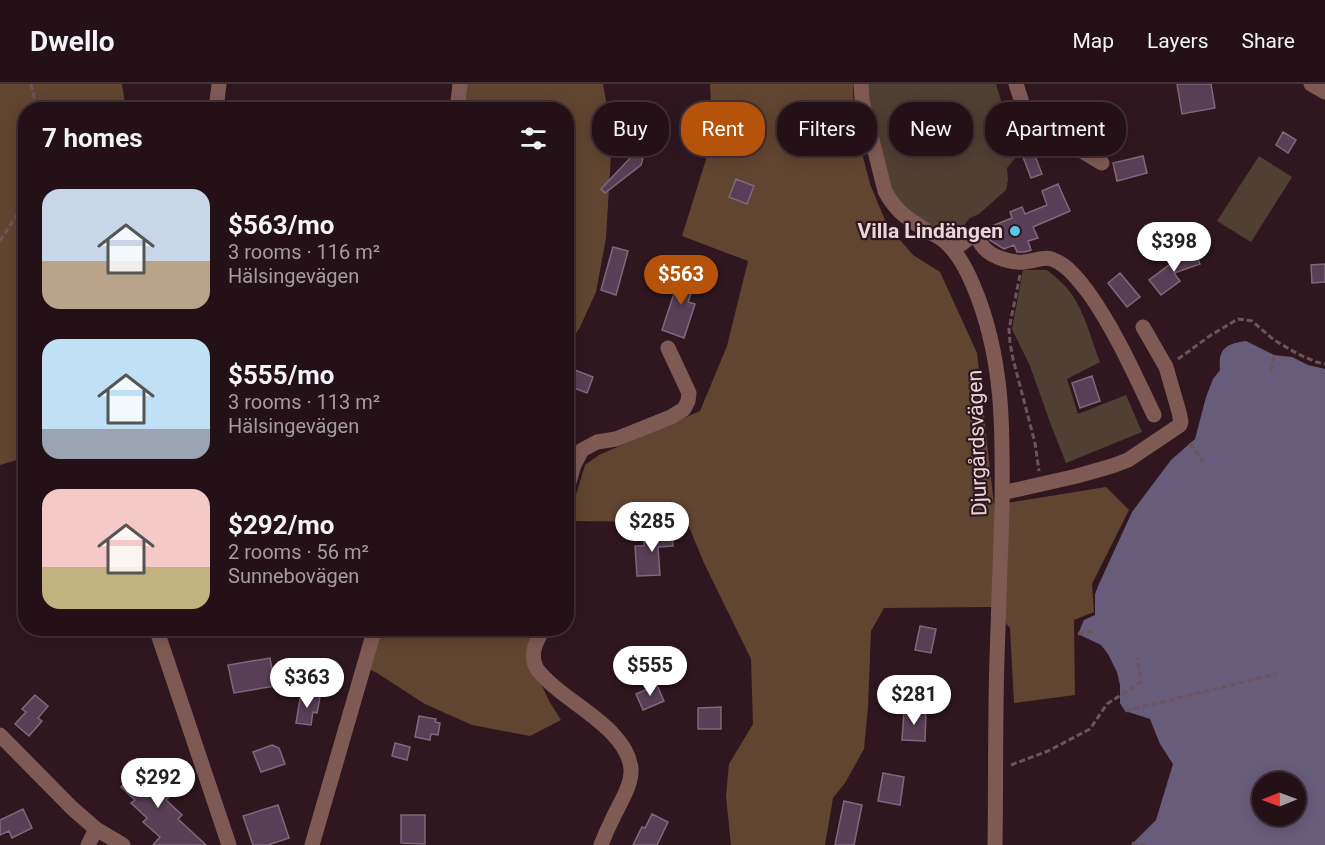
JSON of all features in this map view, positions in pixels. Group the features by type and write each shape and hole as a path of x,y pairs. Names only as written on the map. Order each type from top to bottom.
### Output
{"street":[{"path":"217,102 219,84"},
{"path":"459,102 460,84"},
{"name":"Djurgårdsvägen","path":"861,84 862,100 885,191 892,204 904,216 941,239 962,263 985,316 998,371 1001,397 1002,493 995,845"},
{"path":"1016,84 1026,115 1033,122 1102,164"},
{"path":"1311,84 1325,92"},
{"path":"953,250 975,234 992,255 1006,260 1022,262 1048,257 1065,266 1078,279 1096,304 1119,342 1154,415"},
{"path":"1002,493 1077,476 1128,460 1180,425 1179,412 1166,367 1143,327"},
{"path":"574,465 582,450 597,442 616,439 671,417 684,409 688,401 688,393 668,348"},
{"path":"159,636 229,845"},
{"path":"312,845 373,636"},
{"path":"539,636 533,652 536,667 556,689 587,711 613,734 627,751 631,768 626,792 601,845"},
{"path":"0,735 72,808 96,829 123,845"},
{"path":"88,845 96,829"}],"path":[{"path":"31,84 35,102"},
{"path":"0,241 18,214"},
{"path":"1022,262 1009,329 1013,359 1038,456 1037,485"},
{"path":"1166,367 1238,319 1252,321 1274,340 1298,354 1325,364"},
{"path":"1271,371 1274,355"},
{"path":"1190,443 1203,462"},
{"path":"1078,634 1093,631"},
{"path":"1011,765 1048,752 1090,729 1107,704 1141,682 1137,657"},
{"path":"1125,711 1276,674"},
{"path":"1132,843 1145,845"}],"shaded area":[{"path":"0,84 122,84 125,102 18,102 18,459 0,465"},
{"path":"464,84 603,84 606,102 592,102 592,156 611,156 606,238 596,292 574,337 574,102 463,102"},
{"path":"710,84 853,84 853,102 777,102 777,156 863,156 870,184 887,225 913,255 940,272 977,353 994,505 1106,487 1129,510 1092,584 1094,612 1074,620 1075,695 1014,703 1010,628 992,607 884,608 871,631 864,749 845,783 833,798 825,845 731,845 726,796 729,764 753,724 751,659 704,563 687,522 574,521 574,501 585,465 599,455 700,411 727,346 748,261 682,236 707,156 765,156 765,102 711,102"},
{"path":"865,84 996,84 1001,102 985,102 985,156 1019,156 1007,168 1006,190 951,236 923,221 901,206 893,193 877,131 877,102 870,102"},
{"path":"1259,156 1292,177 1251,242 1217,221"},
{"path":"1023,270 1047,270 1073,296 1086,323 1100,362 1067,379 1078,414 1126,395 1142,432 1066,463 1030,366 1012,329"},
{"path":"1246,341 1274,355 1292,357 1308,365 1325,369 1325,845 1131,845 1156,820 1173,764 1160,744 1150,719 1125,711 1120,703 1117,672 1108,654 1101,645 1078,634 1084,620 1095,615 1095,594 1132,512 1171,460 1195,439 1206,397 1213,379 1220,370 1220,357 1228,346"},
{"path":"378,636 534,636 532,664 549,701 561,720 530,736 472,725 425,704 367,668"}],"building":[{"path":"1177,84 1211,84 1215,108 1182,114"},
{"path":"1283,132 1296,140 1288,153 1276,145"},
{"path":"632,156 643,158 641,165 605,193 601,189"},
{"path":"1035,156 1042,174 1031,178 1023,157"},
{"path":"1143,156 1147,173 1117,181 1113,163"},
{"path":"736,179 754,186 747,204 729,197"},
{"path":"1058,184 1070,211 1033,227 1038,238 1028,241 1031,250 1017,252 1014,245 1004,249 989,239 996,236 992,226 1012,218 1010,212 1022,207 1025,214 1047,205 1042,191"},
{"path":"613,247 628,251 616,295 601,290"},
{"path":"1195,251 1200,264 1174,273 1180,281 1161,295 1149,280 1180,257"},
{"path":"1325,264 1325,282 1312,283 1311,265"},
{"path":"682,269 698,275 688,302 695,304 684,338 662,330"},
{"path":"1120,273 1140,297 1127,307 1108,283"},
{"path":"575,370 593,377 587,393 574,388"},
{"path":"1092,376 1100,401 1080,408 1072,383"},
{"path":"672,531 673,546 658,547 660,575 637,576 635,546 644,546 644,533"},
{"path":"920,626 936,629 931,653 915,650"},
{"path":"270,658 275,686 234,693 228,665"},
{"path":"657,685 664,701 643,710 636,694"},
{"path":"301,693 320,697 317,713 313,712 311,725 296,723"},
{"path":"35,695 48,706 38,718 42,721 29,736 15,724 26,712 22,709"},
{"path":"721,707 721,729 698,729 698,708"},
{"path":"904,711 926,712 925,741 902,740"},
{"path":"419,716 436,719 435,722 440,723 438,735 431,734 430,740 415,737"},
{"path":"395,743 410,747 407,760 392,756"},
{"path":"272,745 279,748 285,764 261,772 253,752"},
{"path":"143,763 160,778 157,782 171,795 166,800 182,815 178,819 206,845 153,845 160,837 143,822 147,818 131,803 135,800 121,787"},
{"path":"883,773 904,777 900,805 878,801"},
{"path":"844,801 862,805 854,845 835,845"},
{"path":"278,805 289,838 268,845 253,845 243,816"},
{"path":"23,809 32,828 12,838 9,831 0,835 0,820"},
{"path":"652,814 668,822 657,845 633,845 642,827 645,828"},
{"path":"401,815 425,815 425,844 401,843"}],"place":[{"name":"Villa Lindängen","path":"1015,231"}]}
